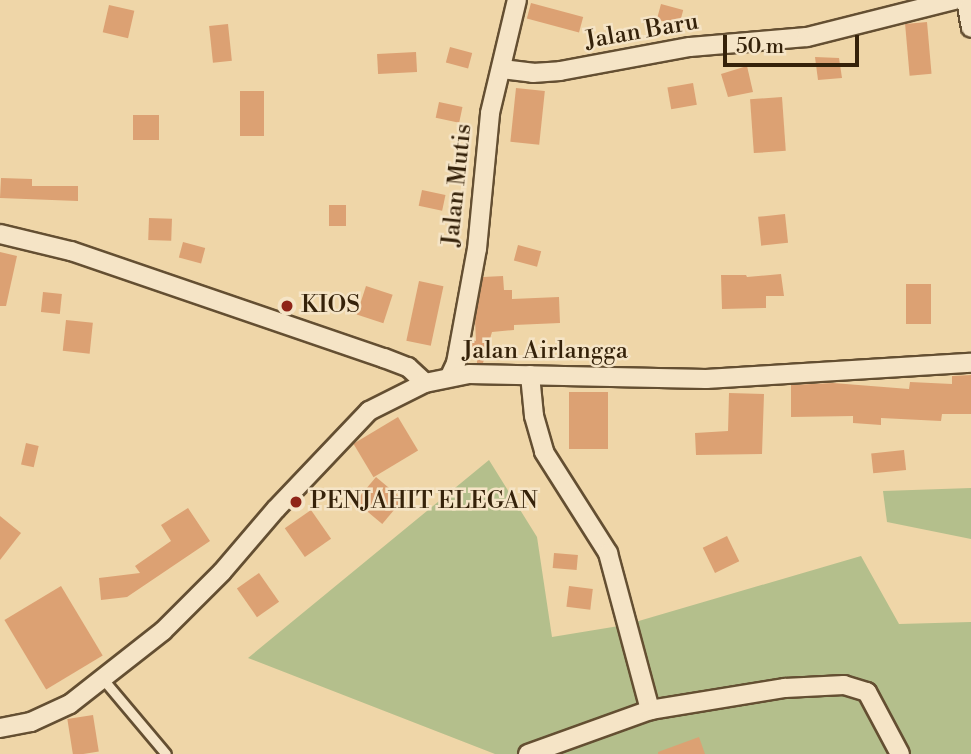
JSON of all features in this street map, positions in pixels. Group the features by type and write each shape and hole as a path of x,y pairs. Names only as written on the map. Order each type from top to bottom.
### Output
{"street":[{"name":"Jalan Mutis","path":"450,376 456,363 477,249 490,113 517,0"},
{"name":"Jalan Baru","path":"502,69 533,73 560,71 677,48 807,37 954,0"},
{"path":"966,0 971,28"},
{"path":"0,234 71,251 384,358 408,368 425,383"},
{"name":"Jalan Airlangga","path":"0,729 31,722 70,704 163,631 369,411 425,383 450,376 706,379 971,363"},
{"path":"530,375 534,416 544,452 608,553 650,710"},
{"path":"528,754 650,710 785,688 858,687 875,703 900,754"}],"lane":[{"path":"102,678 166,754"}],"green space":[{"path":"489,460 537,537 552,637 625,625 861,556 899,624 971,622 971,754 495,754 248,658"},
{"path":"971,488 971,539 887,522 883,491"}],"building":[{"path":"531,3 583,17 579,32 527,18"},
{"path":"661,4 683,10 679,25 657,19"},
{"path":"109,5 134,11 128,38 103,32"},
{"path":"927,22 932,74 910,76 905,24"},
{"path":"228,24 232,61 213,63 209,26"},
{"path":"450,47 472,53 468,68 446,62"},
{"path":"416,52 417,72 378,74 377,54"},
{"path":"815,57 839,58 842,78 818,80"},
{"path":"747,66 753,92 728,97 721,74"},
{"path":"693,83 697,105 671,109 667,88"},
{"path":"516,88 545,91 539,145 510,142"},
{"path":"240,91 264,91 264,136 240,136"},
{"path":"782,97 786,151 754,153 750,99"},
{"path":"439,102 462,107 459,123 436,118"},
{"path":"133,115 159,115 159,140 133,140"},
{"path":"1,178 32,179 32,186 78,186 78,201 0,198"},
{"path":"422,190 445,195 442,211 419,206"},
{"path":"329,205 346,205 346,226 329,226"},
{"path":"785,214 788,243 761,246 758,217"},
{"path":"149,218 172,219 171,241 148,240"},
{"path":"183,242 205,248 201,263 179,257"},
{"path":"518,245 541,251 537,267 514,260"},
{"path":"0,252 17,256 6,306 0,306"},
{"path":"781,274 784,296 766,296 766,308 722,309 721,275 747,277"},
{"path":"503,276 504,290 512,290 512,299 559,297 560,323 514,325 514,330 492,332 483,363 477,363 477,358 469,356 472,340 476,341 475,320 483,277"},
{"path":"419,281 443,286 431,346 406,341"},
{"path":"906,284 931,284 931,324 906,324"},
{"path":"366,286 393,295 383,323 357,315"},
{"path":"43,292 62,294 60,314 41,312"},
{"path":"66,320 93,323 90,354 63,351"},
{"path":"971,375 971,414 942,414 941,421 881,418 881,425 853,423 853,416 791,417 791,385 833,383 909,389 910,382 952,384 952,376"},
{"path":"569,392 608,392 608,449 569,449"},
{"path":"729,393 764,394 762,454 696,455 695,433 728,431"},
{"path":"398,417 418,450 374,477 353,444"},
{"path":"26,443 39,446 34,467 21,464"},
{"path":"904,450 906,470 873,473 871,453"},
{"path":"376,477 403,499 382,524 355,502"},
{"path":"188,508 210,541 127,597 101,600 99,578 140,573 135,566 171,541 161,525"},
{"path":"311,510 331,539 305,557 285,528"},
{"path":"0,516 21,533 0,560"},
{"path":"727,536 739,561 715,573 703,548"},
{"path":"554,553 578,555 577,570 553,568"},
{"path":"259,573 279,602 257,617 237,588"},
{"path":"61,586 103,655 46,689 4,620"},
{"path":"569,586 593,589 590,610 566,607"},
{"path":"93,715 99,752 73,754 67,719"},
{"path":"699,737 705,754 658,754 658,752"}],"place":[{"name":"KIOS","path":"287,306"},
{"name":"PENJAHIT ELEGAN","path":"296,502"}]}
